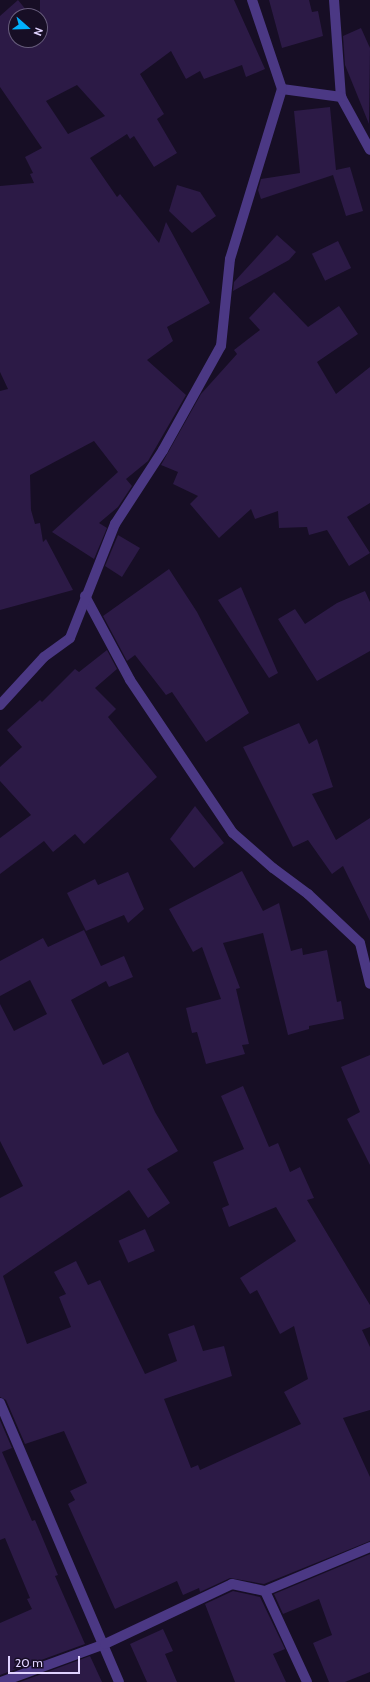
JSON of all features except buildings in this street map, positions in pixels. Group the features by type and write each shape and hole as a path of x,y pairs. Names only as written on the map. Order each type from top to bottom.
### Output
{"street":[{"path":"0,705 44,657 70,638 85,596 115,524 163,450 221,346 230,258 282,89 252,0"},
{"path":"334,0 341,97 370,150"},
{"path":"282,89 341,97"},
{"path":"85,596 130,680 233,833 272,868 308,894 360,943 370,984"},
{"path":"0,1403 105,1644 120,1682"},
{"path":"1,1682 105,1644 232,1584 265,1591 370,1547"},
{"path":"265,1591 307,1682"}]}
